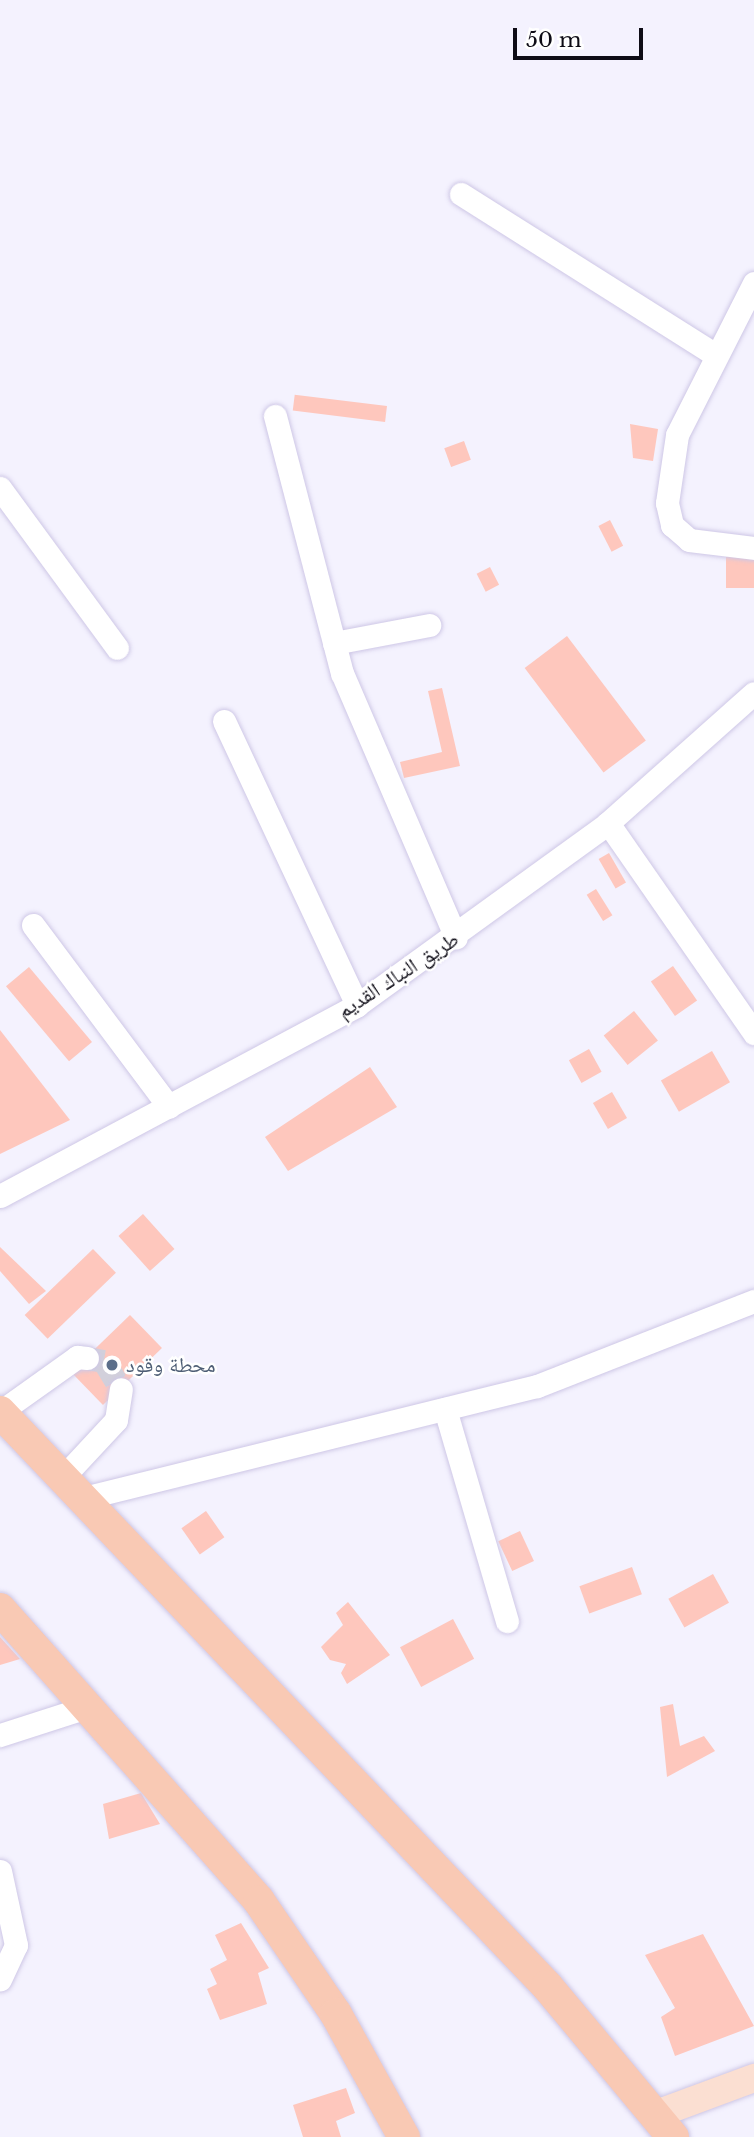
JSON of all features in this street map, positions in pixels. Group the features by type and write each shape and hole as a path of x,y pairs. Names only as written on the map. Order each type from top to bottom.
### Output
{"highway":[{"path":"0,1412 547,1986 664,2126"},
{"path":"0,1609 259,1901 336,2014 404,2137"}],"main road":[{"path":"664,2126 754,2078"}],"street":[{"path":"461,194 716,355"},
{"path":"754,283 677,435 667,503 672,525 689,540 754,548"},
{"path":"275,416 334,643 390,795 456,937"},
{"path":"0,488 117,648"},
{"path":"334,643 429,625"},
{"name":"طريق النباك القديم","path":"0,1196 357,1005 456,937 608,823 754,693"},
{"path":"224,721 357,1005"},
{"path":"608,823 754,1033"},
{"path":"33,926 169,1107"},
{"path":"74,1487 445,1409 537,1386 754,1301"},
{"path":"0,1412 77,1357 87,1358"},
{"path":"74,1487 117,1420 121,1389"},
{"path":"445,1409 507,1621"},
{"path":"0,1735 87,1707"},
{"path":"0,1871 16,1945 0,1979"}],"building":[{"path":"295,395 387,406 385,422 293,411"},
{"path":"630,424 658,429 653,461 633,458"},
{"path":"464,441 471,460 451,467 444,448"},
{"path":"610,520 623,546 612,552 598,526"},
{"path":"726,557 754,557 754,588 726,588"},
{"path":"490,567 499,585 486,592 477,574"},
{"path":"567,636 646,741 604,773 525,668"},
{"path":"442,688 460,766 404,778 400,762 442,752 428,691"},
{"path":"609,853 626,882 616,888 599,859"},
{"path":"596,889 612,915 603,921 587,895"},
{"path":"673,966 697,1000 675,1016 651,981"},
{"path":"29,967 92,1042 69,1061 6,986"},
{"path":"634,1011 658,1041 628,1065 604,1036"},
{"path":"0,1030 70,1120 0,1154"},
{"path":"589,1049 602,1072 581,1083 569,1060"},
{"path":"712,1051 730,1082 679,1112 661,1080"},
{"path":"370,1067 397,1107 288,1171 265,1137"},
{"path":"612,1092 627,1118 608,1129 593,1103"},
{"path":"143,1214 174,1249 150,1271 118,1236"},
{"path":"0,1247 46,1291 29,1304 0,1271"},
{"path":"93,1249 116,1273 48,1339 25,1315"},
{"name":"محطة وقود","path":"130,1315 162,1348 103,1405 71,1372"},
{"path":"206,1511 224,1537 200,1554 181,1528"},
{"path":"520,1531 534,1561 512,1571 498,1541"},
{"path":"632,1567 642,1594 589,1613 579,1586"},
{"path":"713,1574 729,1603 684,1628 668,1599"},
{"path":"348,1602 390,1655 347,1684 341,1673 346,1664 330,1660 321,1647 343,1625 336,1613"},
{"path":"453,1619 474,1659 421,1687 400,1647"},
{"path":"0,1637 20,1659 0,1665"},
{"path":"673,1704 680,1746 704,1736 715,1751 667,1777 660,1707"},
{"path":"141,1793 160,1824 109,1839 103,1804"},
{"path":"241,1923 269,1968 258,1973 267,2004 220,2020 207,1989 217,1984 210,1969 227,1960 215,1935"},
{"path":"703,1934 754,2026 675,2056 661,2017 675,2008 645,1955"},
{"path":"346,2088 355,2113 336,2121 341,2137 303,2137 293,2105"}],"tunnel":[{"path":"87,1358 104,1361 121,1389"}],"place":[{"name":"محطة وقود","path":"112,1365"}]}
